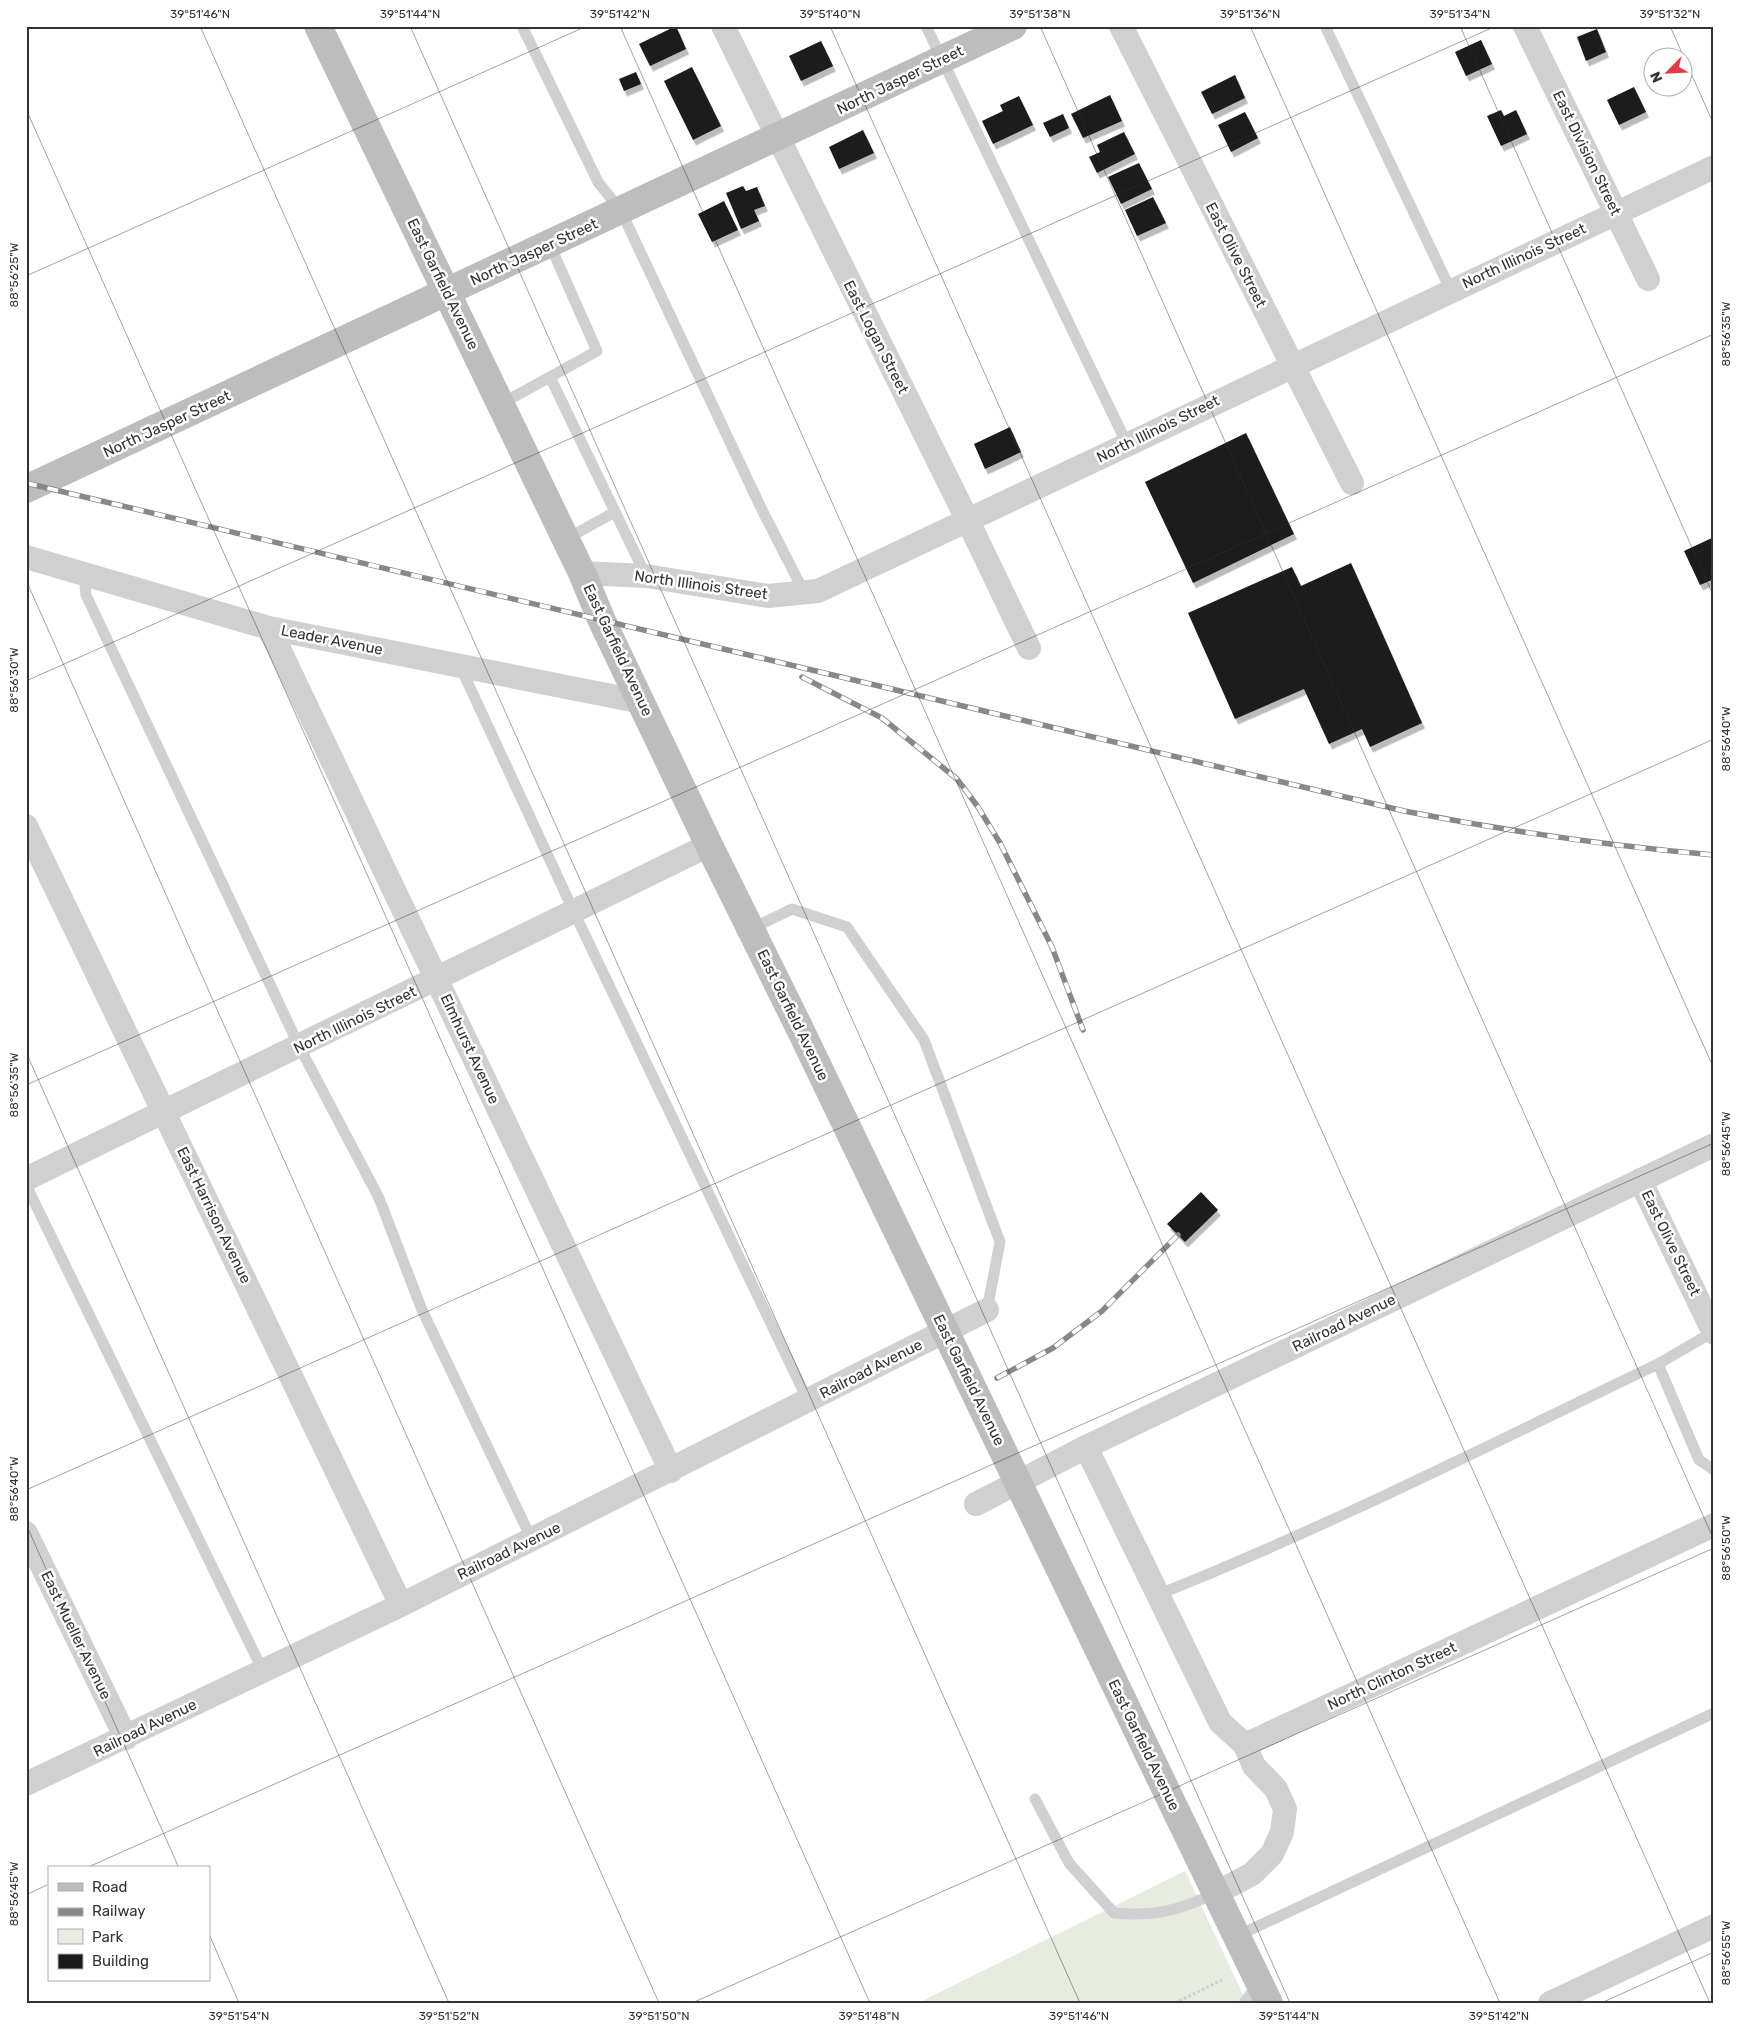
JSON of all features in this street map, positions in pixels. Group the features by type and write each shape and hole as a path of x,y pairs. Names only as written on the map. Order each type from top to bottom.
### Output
{"street":[{"name":"East Garfield Avenue","path":"318,26 566,539 602,621 709,845 799,1026 1237,1936 1257,1996"},
{"name":"East Logan Street","path":"723,26 1029,648"},
{"name":"North Jasper Street","path":"26,489 777,139 1014,26"},
{"name":"East Olive Street","path":"1122,26 1291,366 1352,484"},
{"name":"East Division Street","path":"1525,26 1648,279"},
{"name":"North Illinois Street","path":"582,573 646,576 768,596 818,590 968,521 1291,366 1714,167"},
{"name":"Leader Avenue","path":"26,557 269,628 642,702"},
{"name":"Elmhurst Avenue","path":"269,628 671,1471"},
{"name":"East Harrison Avenue","path":"26,826 401,1605"},
{"name":"North Illinois Street","path":"26,1179 164,1110 437,980 709,845"},
{"name":"Railroad Avenue","path":"976,1504 1086,1447 1714,1146"},
{"name":"East Olive Street","path":"1640,1180 1713,1333"},
{"name":"Railroad Avenue","path":"26,1784 126,1738 401,1605 671,1471 987,1310"},
{"path":"1086,1447 1220,1722 1245,1744 1254,1766 1276,1789 1285,1809 1282,1832 1272,1854 1252,1874 1216,1893"},
{"name":"North Clinton Street","path":"1245,1744 1714,1525"},
{"name":"East Mueller Avenue","path":"26,1533 126,1738"},
{"path":"1550,2003 1714,1926"}],"lane":[{"path":"522,26 598,182 621,211 762,510 804,592"},
{"path":"926,26 1127,444"},
{"path":"1325,26 1450,291"},
{"path":"501,404 597,350 550,245"},
{"path":"550,377 646,576"},
{"path":"566,539 615,512"},
{"path":"84,574 86,595 299,1046 379,1198 422,1310 532,1540"},
{"path":"460,666 574,912 808,1401"},
{"path":"751,929 792,909 847,927 924,1040 1000,1242 987,1310"},
{"path":"26,1185 263,1671"},
{"path":"1158,1595 1213,1573 1443,1467 1658,1364 1713,1333"},
{"path":"1658,1364 1699,1460 1714,1470"},
{"path":"1237,1936 1714,1713"},
{"path":"1035,1799 1070,1863 1114,1913 1140,1915 1166,1912 1188,1906 1216,1893"}],"path":[{"path":"1175,2003 1224,1979"}],"green space":[{"path":"1185,1871 1247,2003 918,2003"}],"building":[{"path":"676,26 686,49 650,66 639,44"},
{"path":"1597,29 1606,52 1586,61 1577,37"},
{"path":"1481,40 1492,64 1466,76 1455,52"},
{"path":"821,41 833,66 801,81 789,56"},
{"path":"692,67 721,126 693,140 664,81"},
{"path":"636,72 641,84 624,91 619,79"},
{"path":"1235,75 1245,98 1212,114 1201,92"},
{"path":"1634,87 1646,112 1619,125 1607,100"},
{"path":"1110,95 1122,121 1083,138 1071,114"},
{"path":"1019,96 1033,125 993,144 982,121 1003,111 1000,105"},
{"path":"1501,110 1504,116 1516,110 1527,134 1501,146 1487,116"},
{"path":"1245,112 1258,138 1231,152 1218,125"},
{"path":"1063,114 1069,128 1050,137 1043,123"},
{"path":"863,130 874,153 839,169 829,147"},
{"path":"1124,132 1135,154 1097,173 1089,157 1100,152 1097,145"},
{"path":"1139,163 1152,189 1121,204 1108,177"},
{"path":"743,186 746,191 757,187 765,206 754,210 759,221 741,229 726,193"},
{"path":"1153,197 1166,223 1137,236 1125,210"},
{"path":"724,201 738,230 712,242 698,214"},
{"path":"1010,427 1021,452 985,469 974,444"},
{"path":"1246,433 1294,534 1193,583 1145,482"},
{"path":"1714,537 1714,579 1700,585 1684,551"},
{"path":"1351,563 1422,723 1370,747 1362,729 1329,744 1304,689 1235,719 1188,613 1292,567 1301,586"},
{"path":"1201,1192 1218,1210 1185,1242 1167,1224"}],"railway":[{"path":"26,483 1404,811 1558,837 1714,855"},
{"path":"802,677 882,718 957,779 978,807 1000,843 1052,947 1083,1030"},
{"path":"997,1378 1053,1348 1102,1311 1178,1235"}]}
